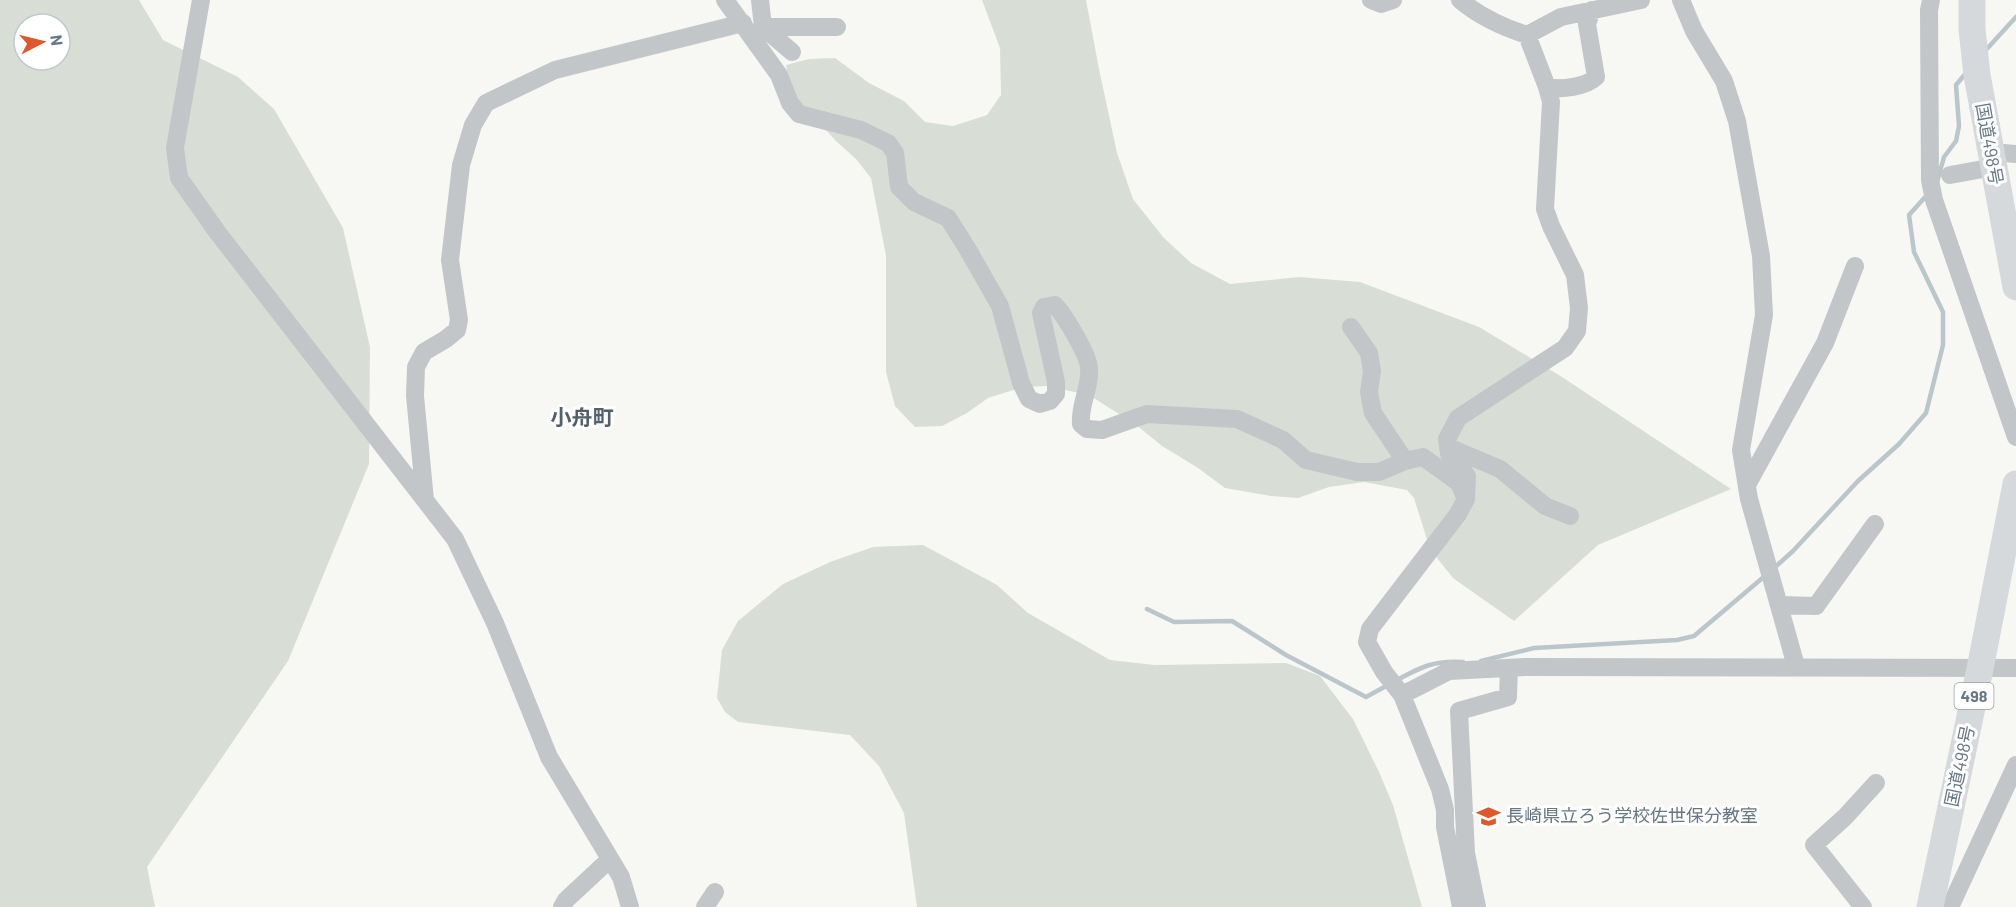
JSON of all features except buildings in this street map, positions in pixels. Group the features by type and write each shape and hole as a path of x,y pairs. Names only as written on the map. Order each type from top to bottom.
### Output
{"highway":[{"name":"国道498号","path":"1972,0 1972,29 1977,75 2000,158 2016,287"},
{"name":"国道498号","path":"1929,907 1980,669 2016,484"}],"street":[{"path":"201,0 175,148 179,178 218,233 455,539 495,623 549,757 621,877 630,907"},
{"path":"725,0 753,29 779,75 789,103 799,114 861,130 888,142 895,153 899,187 914,202 948,218 1000,306 1011,353 1029,399 1040,404 1050,401 1056,394 1056,382 1041,313 1044,307 1056,305 1067,319 1089,366 1080,413 1080,424 1087,429 1102,429 1147,414 1238,418 1283,440 1306,460 1356,472 1379,472 1405,461 1423,458 1459,483 1466,499"},
{"path":"753,29 760,0"},
{"path":"1371,0 1381,4 1393,0"},
{"path":"1460,0 1476,13 1505,28 1527,35 1560,17 1641,0"},
{"path":"1681,0 1694,31 1724,81 1737,121 1761,256 1764,315 1741,450 1747,485 1796,666"},
{"path":"1931,0 1929,10 1930,180 1934,200 2016,437"},
{"path":"1547,87 1555,88 1590,82 1596,76 1587,24 1592,10"},
{"path":"426,500 415,396 416,367 424,352 457,330 459,320 450,260 461,165 473,125 486,103 555,70 753,29 837,27"},
{"path":"753,29 792,52"},
{"path":"1461,907 1444,827 1445,810 1440,789 1399,691 1384,672 1367,642 1370,629 1458,514 1466,499 1467,476 1449,454 1448,447 1448,439 1458,418 1565,348 1577,331 1579,308 1575,275 1545,209 1551,102 1527,35"},
{"path":"1950,175 2000,158"},
{"path":"1747,485 1825,343 1854,266"},
{"path":"1351,327 1369,353 1372,370 1369,392 1373,413 1405,461"},
{"path":"1448,447 1500,469 1545,506 1570,516"},
{"path":"1779,605 1816,606 1872,535"},
{"path":"1399,691 1449,670 1796,666 2016,668"},
{"path":"1477,907 1466,853 1459,711 1508,697 1509,668"},
{"path":"1950,907 2016,765"},
{"path":"1863,907 1814,845 1845,817 1876,783"},
{"path":"562,907 566,900 610,859"}],"shaded area":[{"path":"0,0 139,0 163,40 238,77 274,109 343,228 370,347 369,464 288,661 147,867 155,907 0,907"},
{"path":"982,0 1086,0 1117,153 1133,199 1163,237 1191,263 1230,284 1299,277 1360,282 1479,327 1562,377 1731,489 1598,545 1514,621 1453,578 1430,549 1414,498 1407,490 1364,482 1329,487 1298,498 1225,488 1162,446 1135,424 1089,395 1046,386 1023,387 988,398 967,413 942,426 915,427 895,406 886,372 886,256 871,178 856,159 836,141 790,91 786,65 809,59 835,58 869,83 904,101 925,122 953,126 987,115 1001,95 1000,48"},
{"path":"923,545 997,585 1028,613 1110,660 1155,665 1286,663 1320,676 1353,719 1379,772 1393,805 1422,907 917,907 904,813 879,766 850,735 738,722 725,712 717,698 722,650 738,621 783,584 830,562 873,547"}],"waterway":[{"path":"1985,51 2016,17"},
{"path":"1937,182 1944,157 1956,141 1959,126 1956,85 1966,73"},
{"path":"1774,568 1793,551 1858,481 1899,444 1926,413 1943,345 1943,312 1914,252 1909,215 1927,195"},
{"path":"1481,661 1534,648 1677,640 1694,636 1766,575"},
{"path":"1147,609 1174,622 1232,621 1286,655 1366,697 1388,685"},
{"path":"1395,681 1428,666 1444,662 1463,662"}],"place":[{"name":"長崎県立ろう学校佐世保分教室","path":"1488,816"}],"district":[{"name":"小舟町","path":"582,418"}]}
